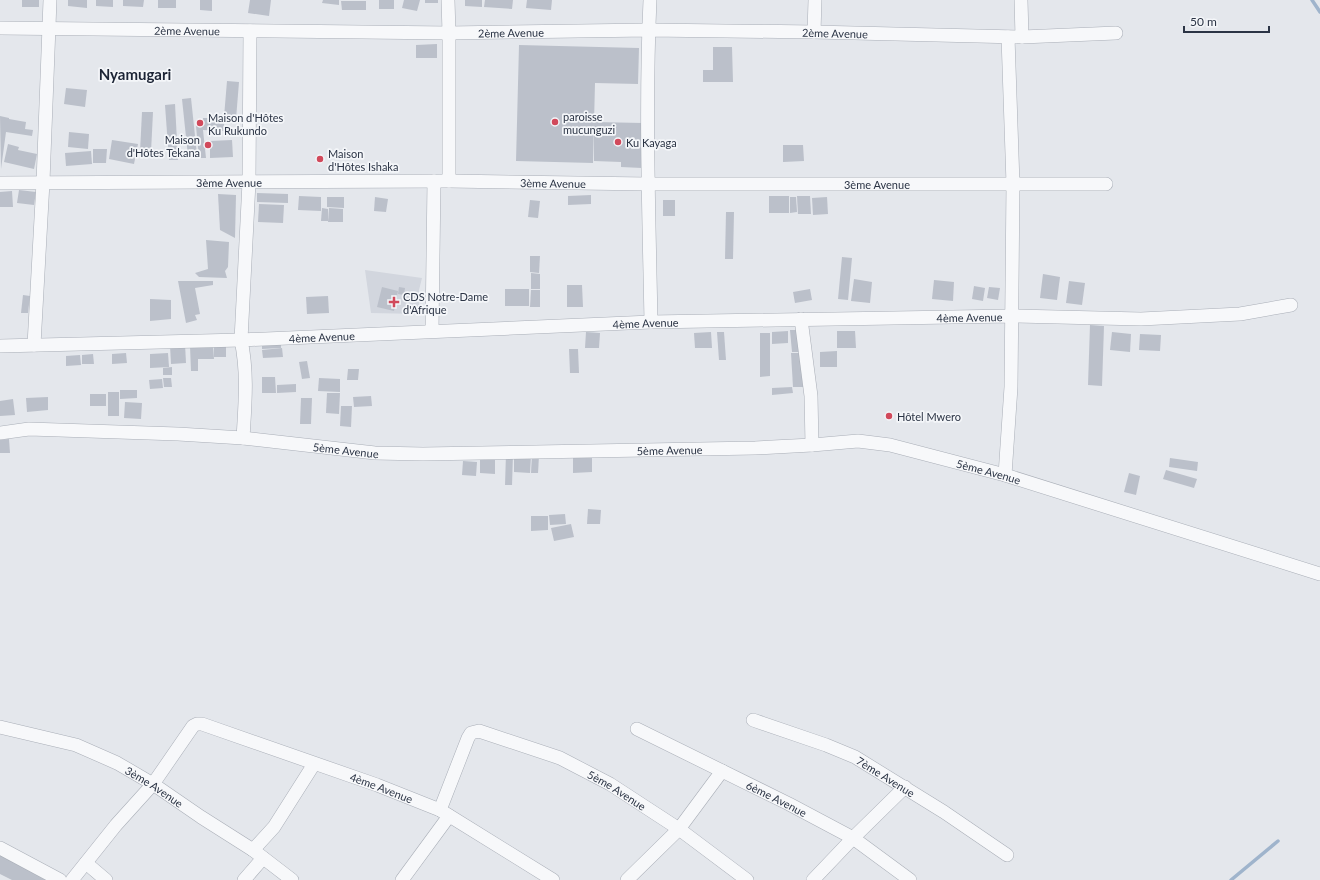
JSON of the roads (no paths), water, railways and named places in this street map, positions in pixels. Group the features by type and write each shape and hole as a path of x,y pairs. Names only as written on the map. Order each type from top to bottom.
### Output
{"street":[{"path":"34,345 43,182 50,0"},
{"path":"448,0 450,33 449,181"},
{"path":"650,0 648,184 651,322"},
{"path":"814,32 815,0"},
{"path":"1021,0 1022,37"},
{"name":"2ème Avenue","path":"0,28 450,33 649,30 814,32 1008,37 1116,33"},
{"path":"243,438 246,384 241,340 249,182 250,31"},
{"path":"1005,475 1011,387 1013,184 1008,37"},
{"path":"432,331 434,181"},
{"name":"3ème Avenue","path":"0,183 449,181 648,184 1106,184"},
{"name":"4ème Avenue","path":"0,346 241,340 651,322 1011,316 1149,318 1240,314 1291,304"},
{"path":"801,319 811,396 812,445"},
{"name":"5ème Avenue","path":"0,433 29,429 178,434 243,438 375,453 423,454 747,448 812,445 858,440 890,445 1005,475 1320,574"},
{"name":"7ème Avenue","path":"753,720 826,745 855,757 905,787 1007,855"},
{"name":"4ème Avenue","path":"153,784 193,726 202,724 377,785 444,813 554,880"},
{"name":"3ème Avenue","path":"0,727 76,745 117,762 253,850 292,880"},
{"name":"6ème Avenue","path":"637,728 789,804 852,838 910,880"},
{"name":"5ème Avenue","path":"444,813 471,733 479,731 560,758 610,784 679,829 747,880"},
{"path":"253,850 274,827 314,764"},
{"path":"627,880 679,829 722,771"},
{"path":"72,880 116,825 153,784"},
{"path":"813,880 852,838 905,787"},
{"path":"402,880 444,813"},
{"path":"0,848 60,880"},
{"path":"244,880 264,858"},
{"path":"86,863 106,880"}],"waterway":[{"path":"1312,0 1320,12"},
{"path":"1231,880 1278,841"}],"place":[{"name":"paroisse mucunguzi","path":"555,122"},
{"name":"Maison d'Hôtes Ku Rukundo","path":"200,123"},
{"name":"Ku Kayaga","path":"618,142"},
{"name":"Maison d'Hôtes Tekana","path":"208,145"},
{"name":"Maison d'Hôtes Ishaka","path":"320,159"},
{"name":"CDS Notre-Dame d'Afrique","path":"394,302"},
{"name":"Hôtel Mwero","path":"889,416"}],"district":[{"name":"Nyamugari","path":"135,74"}]}
